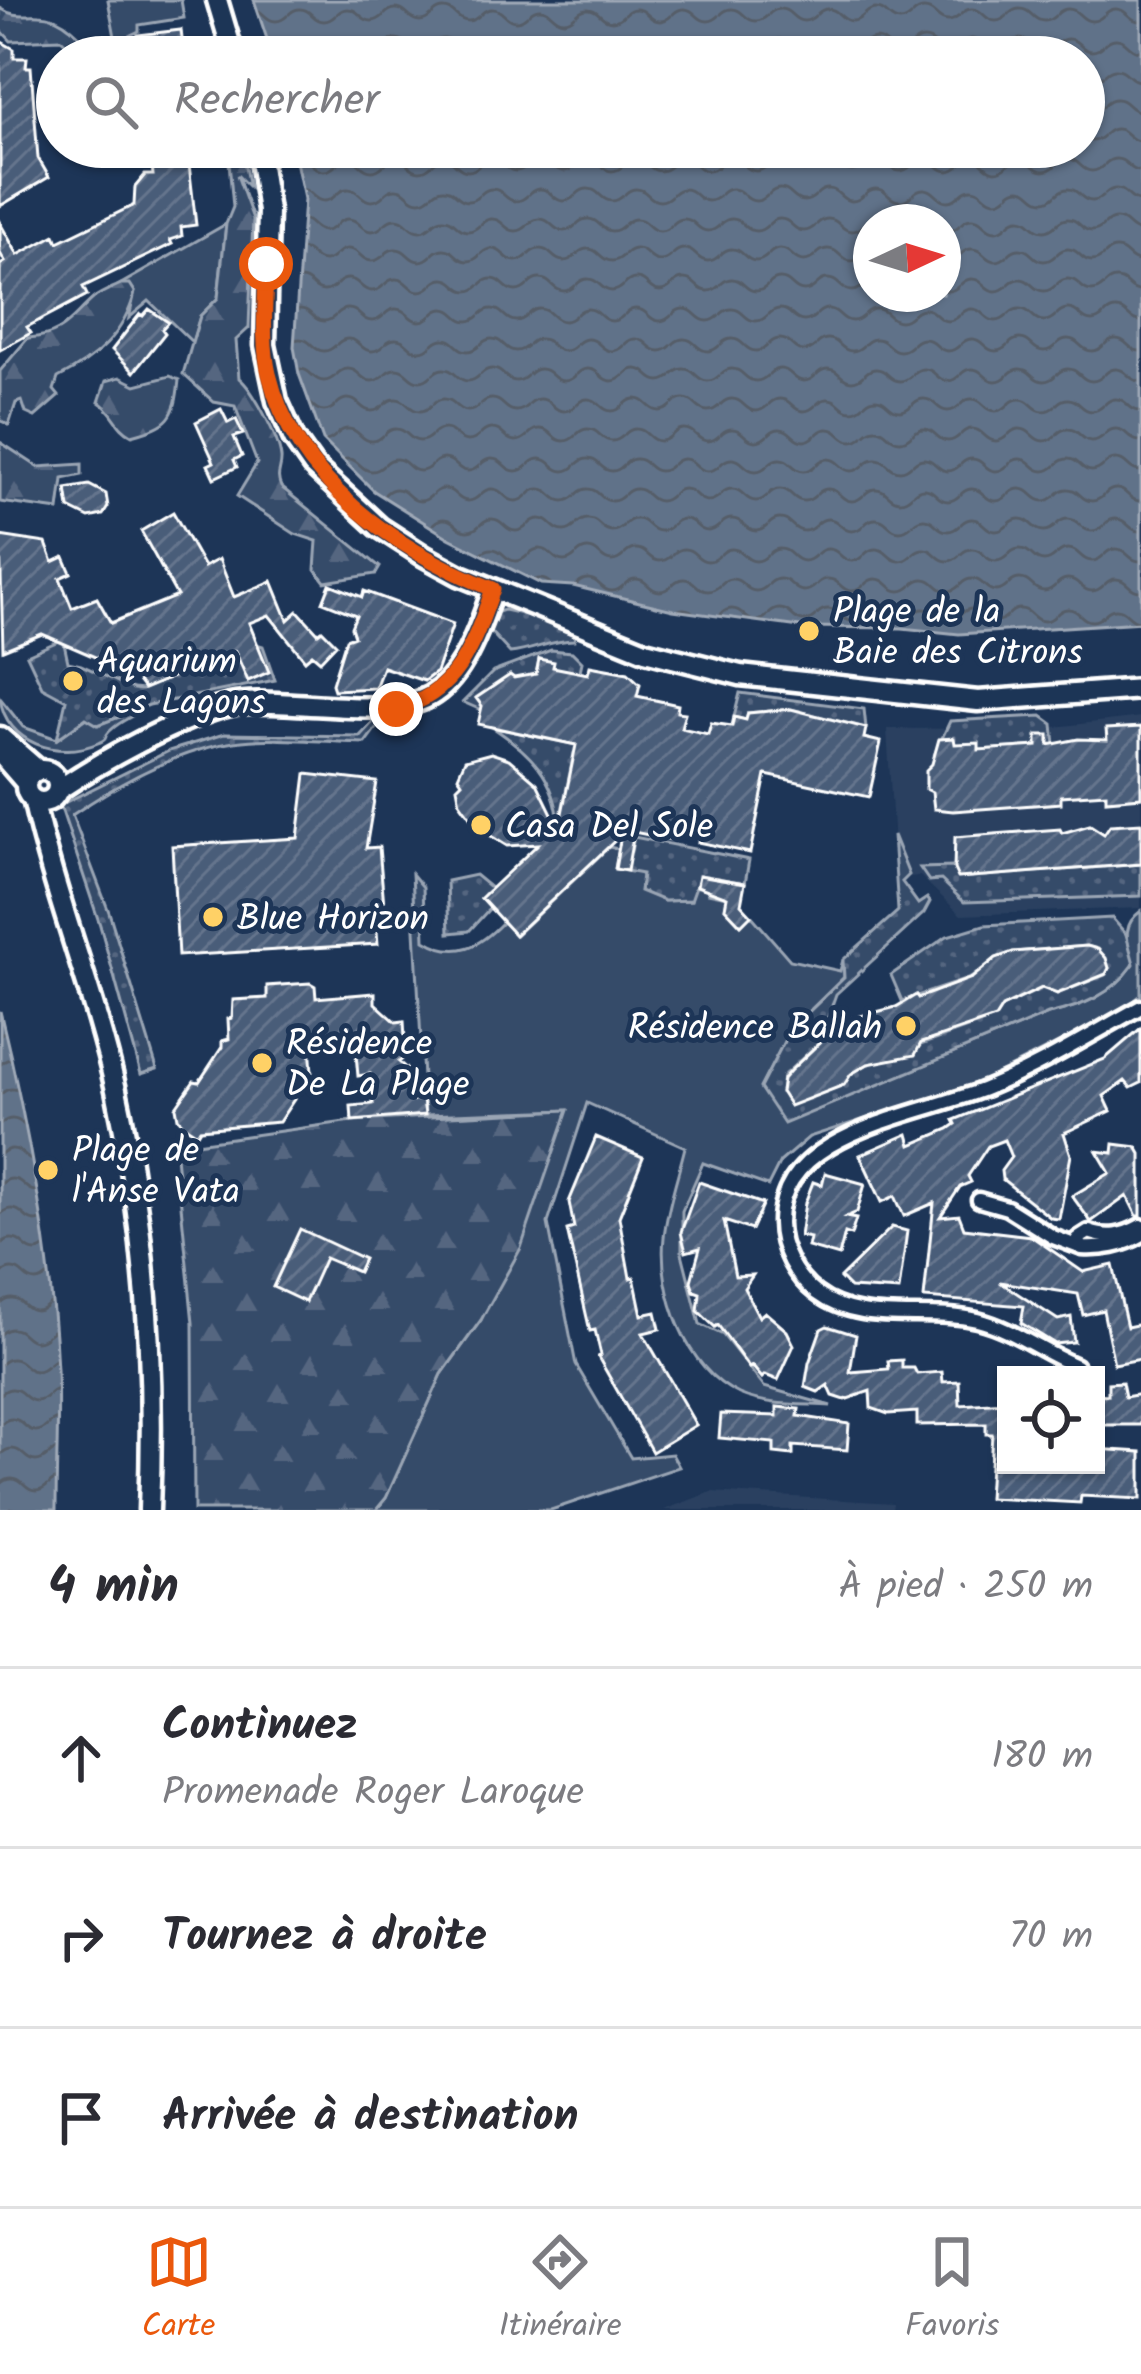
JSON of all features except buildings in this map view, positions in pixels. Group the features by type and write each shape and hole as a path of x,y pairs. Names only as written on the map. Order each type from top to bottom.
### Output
{"main road":[{"path":"217,0 228,36"},
{"path":"261,168 268,211 268,370 294,439 313,466 379,527 459,575 645,651 740,676 978,701 1141,689"},
{"path":"36,781 100,762 229,706 269,702 396,709 420,703 438,693 457,670 493,589"},
{"path":"0,737 36,781 46,802 100,762"},
{"path":"0,753 36,781 56,880 115,1087 133,1186 148,1342 149,1510"},
{"path":"56,794 51,842 56,880"}],"street":[{"path":"1076,1366 1046,1354 1012,1331 978,1320 942,1313 880,1316 818,1295 798,1274 780,1242 780,1204 794,1173 826,1145 987,1088 1141,1007"},
{"path":"979,1199 1007,1208 1082,1249 1125,1244 1141,1235"},
{"path":"1082,1249 1078,1239 1089,1232 1104,1238 1141,1226"}],"shaded area":[{"path":"1141,717 1141,908 961,915 920,876 896,878 887,729 1046,728"},
{"path":"711,1492 893,1503 892,1510 664,1510"}],"green space":[{"path":"108,0 181,0 184,18 139,25 139,31 129,36 115,36"},
{"path":"0,8 49,16 79,36 11,41 0,29"},
{"path":"230,168 245,168 249,187 237,175 253,219 249,328 236,340 239,378 276,439 281,487 380,567 376,574 325,582 315,569 317,541 295,534 237,496 257,463 235,406 214,402 183,374 200,316 218,298 226,224 233,207"},
{"path":"226,224 218,298 200,316 192,342 149,301 129,318 135,292 121,284"},
{"path":"130,284 135,292 124,321 107,344 58,378 54,390 59,396 35,417 26,413 22,401 16,403 9,425 0,420 0,371 28,338 58,330 97,296"},
{"path":"170,376 179,380 172,412 163,423 145,431 127,432 99,402 106,381 120,377 136,385"},
{"path":"0,442 38,467 82,464 82,475 63,479 59,510 0,502"},
{"path":"504,610 540,618 575,636 574,640 510,653 485,626 492,614"},
{"path":"63,639 68,662 133,689 142,690 253,643 263,646 275,680 149,705 98,725 86,718 57,739 66,700 42,687 27,655"},
{"path":"551,650 572,652 582,662 577,684 539,659 536,674 517,678 517,683 510,675 477,697 484,709 463,702 493,672"},
{"path":"740,693 864,709 866,728 791,709 748,713 746,720 734,717"},
{"path":"0,698 23,727 57,739 87,718 98,724 144,709 102,741 67,750 23,737 4,714"},
{"path":"1042,716 1053,724 1055,745 935,753 950,721"},
{"path":"373,722 393,722 396,727 376,728 365,743 282,739 212,746 129,780 72,815 109,912 157,1069 141,1074 100,925 60,805 169,751 224,734 360,736"},
{"path":"492,727 581,746 574,753 559,825 553,793 539,768"},
{"path":"893,835 909,875 902,882 918,904 927,898 930,902 924,913 836,994 825,1025 833,1030 783,1076 781,1092 844,1085 851,1074 868,1064 995,1018 1002,1007 1045,987 1057,994 1105,975 1109,968 1099,950 1087,946 1013,952 996,958 971,978 902,1001 891,975 947,936 984,925 1112,918 1126,934 1134,964 1116,984 1085,1003 784,1124 760,1088 790,1030 844,978 843,960 898,911"},
{"path":"634,837 749,860 745,883 700,875 691,900 664,901 640,891 642,874 615,869 619,849 631,851"},
{"path":"609,847 619,849 664,901 691,900 694,886 708,889 708,893 727,897 725,908 740,924 751,915 790,960 840,971 843,960 844,977 790,1030 761,1087 784,1123 1096,998 1133,965 1128,929 1141,911 1141,995 1123,1010 985,1080 809,1137 780,1162 768,1186 703,1163 682,1211 682,1253 700,1324 723,1335 764,1387 831,1406 750,1398 720,1383 704,1367 679,1327 663,1259 668,1214 685,1147 587,1103 548,1223 576,1365 631,1458 672,1454 679,1467 551,1510 376,1510 386,1498 442,1374 481,1320 567,1110 425,1115 412,874 423,887 425,940 447,949 467,948 503,922 516,935"},
{"path":"1141,864 1141,896 964,902 941,880 929,881 920,868 954,867 959,878"},
{"path":"475,875 491,888 481,898 490,908 469,931 449,933 447,881"},
{"path":"568,1110 521,1248 481,1320 442,1374 386,1498 376,1510 194,1510 193,1323 175,1146 352,1121"}],"water":[{"path":"254,0 1141,0 1141,622 959,634 800,627 673,610 573,586 541,584 449,538 374,491 323,440 294,347 304,199 297,168 1105,168 1105,36 266,36"},
{"path":"0,1011 29,1143 50,1281 58,1387 56,1510 0,1510"}],"place":[{"name":"Plage de la Baie des Citrons","path":"809,631"},
{"name":"Aquarium des Lagons","path":"73,681"},
{"name":"Casa Del Sole","path":"481,825"},
{"name":"Blue Horizon","path":"213,917"},
{"name":"Résidence Ballah","path":"906,1026"},
{"name":"Résidence De La Plage","path":"262,1063"},
{"name":"Plage de l'Anse Vata","path":"48,1170"}],"route":[{"path":"266,264 268,370 294,439 339,493 379,527 424,556 493,589 446,685 420,703 396,709"}]}
